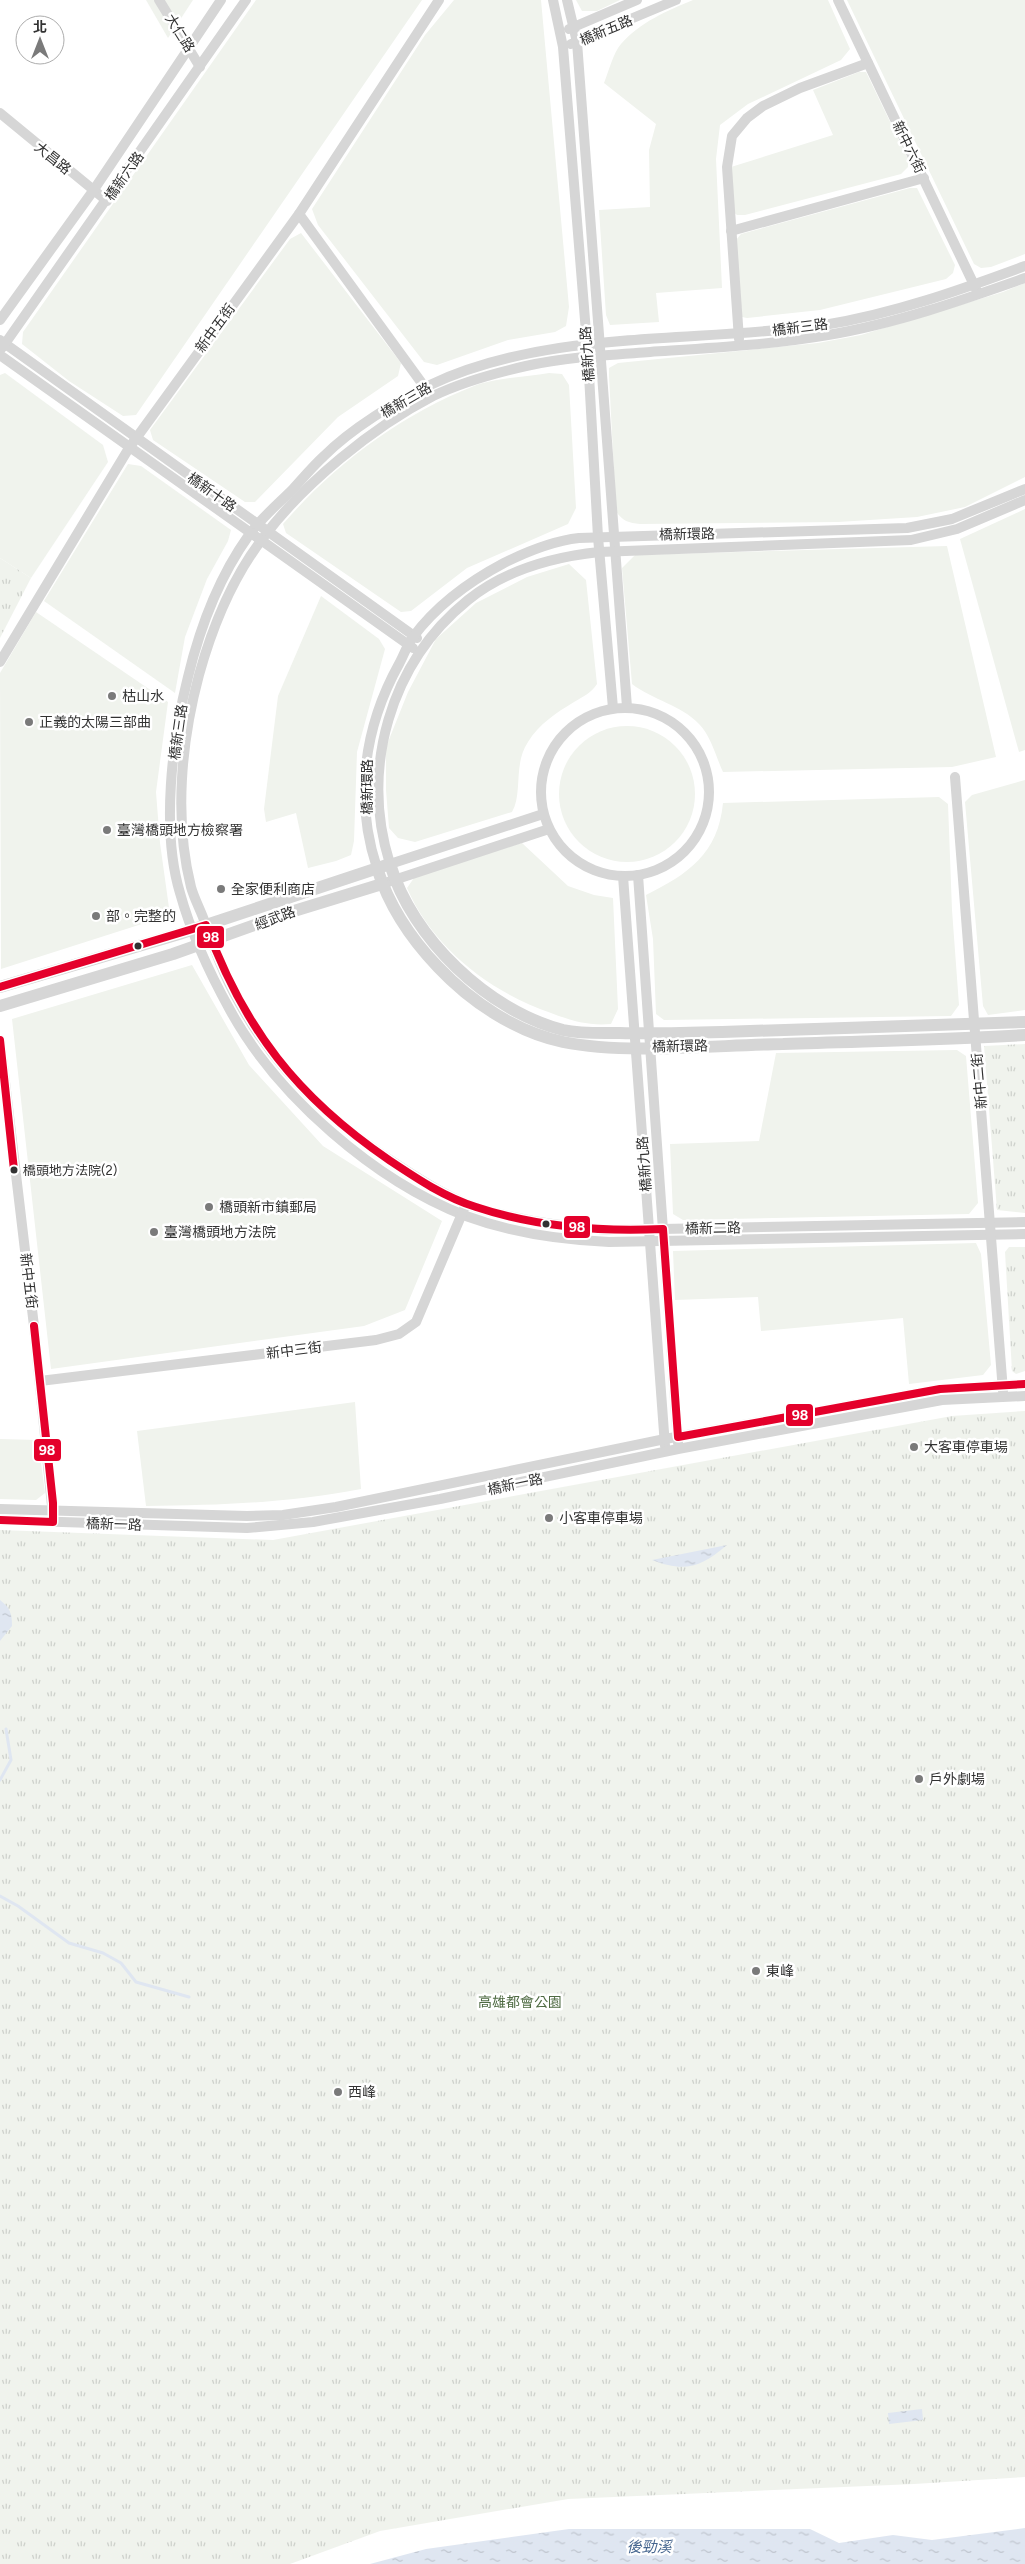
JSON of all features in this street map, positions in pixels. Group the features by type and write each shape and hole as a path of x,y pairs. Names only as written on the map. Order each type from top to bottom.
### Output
{"street":[{"name":"大仁路","path":"159,0 200,67"},
{"name":"橋新六路","path":"0,320 93,190 221,0"},
{"name":"橋新六路","path":"2,345 107,201 246,0"},
{"name":"新中五街","path":"0,662 129,448 299,214 439,0"},
{"name":"橋新九路","path":"553,0 564,47 588,357 599,552 614,708"},
{"name":"橋新九路","path":"567,0 577,42 627,707"},
{"name":"橋新五路","path":"561,32 637,0"},
{"name":"橋新五路","path":"564,47 676,0"},
{"name":"新中六街","path":"838,0 978,295"},
{"path":"740,346 727,166 732,136 747,118 763,106 800,88 868,63"},
{"name":"大昌路","path":"0,113 107,201"},
{"path":"732,231 924,178"},
{"path":"299,214 426,387 431,397"},
{"name":"橋新三路","path":"205,944 193,929 180,893 172,849 172,784 180,705 195,646 218,589 250,533 327,452 370,420 426,387 466,371 526,354 587,345 739,335 828,324 898,308 1025,266"},
{"name":"橋新三路","path":"206,925 192,889 184,844 182,786 190,707 206,649 230,594 260,541 320,476 385,425 431,397 473,380 529,365 602,355 740,346 831,335 978,295 1025,278"},
{"name":"橋新十路","path":"2,345 258,524 422,648"},
{"name":"橋新十路","path":"0,356 260,541 411,640"},
{"name":"橋新環路","path":"1025,489 952,520 907,528 613,535 561,541 536,549 488,572 466,586 411,640 378,706 364,770 366,819 370,845 382,884 404,926 424,953 449,978 500,1017 561,1041 585,1045 636,1047 1025,1035"},
{"name":"橋新環路","path":"1025,500 957,529 911,540 614,551 562,557 536,564 490,585 469,599 422,648 393,705 384,731 379,758 381,829 395,880 417,921 434,946 458,969 502,1002 542,1023 563,1030 583,1033 649,1034 1025,1022"},
{"path":"627,707 651,711 672,722 694,744 703,758 709,781 707,814 700,832 688,848 674,861 656,870 638,875 624,876 605,874 580,863 559,845 549,829 543,814 540,793 542,773 549,754 561,737 576,723 594,714 614,708 627,707"},
{"name":"新中二街","path":"956,777 989,1223 1004,1397"},
{"name":"經武路","path":"0,987 206,925 543,814"},
{"name":"經武路","path":"0,1006 205,944 294,911 549,829"},
{"name":"橋新九路","path":"638,875 678,1449"},
{"name":"橋新九路","path":"624,876 666,1452"},
{"name":"橋新二路","path":"206,925 205,944 246,1040 296,1098 325,1128 372,1164 462,1214 542,1236 601,1242 1025,1234"},
{"name":"橋新二路","path":"205,944 257,1035 282,1067 334,1119 381,1155 419,1179 476,1207 560,1225 610,1230 1025,1222"},
{"name":"新中五街","path":"0,1040 40,1380 52,1522"},
{"name":"新中三街","path":"40,1380 376,1340 399,1334 416,1322 467,1203"},
{"name":"橋新一路","path":"0,1509 247,1516 283,1515 336,1507 665,1439 940,1389 1025,1384"},
{"name":"橋新一路","path":"0,1520 247,1528 286,1526 440,1500 678,1449 942,1400 1025,1396"}],"green space":[{"path":"146,0 193,0 168,38"},
{"path":"256,0 422,0 136,415 123,416 69,381 22,344 23,332"},
{"path":"454,0 541,0 569,307 566,326 555,332 508,340 437,365 424,362 318,225 312,209 425,35"},
{"path":"576,0 620,0 597,11 582,11"},
{"path":"693,0 828,0 850,49 841,60 748,104 720,125 716,159 722,288 656,293 659,322 610,325 606,315 599,210 650,207 649,150 656,124 604,83 616,52 628,36 654,18"},
{"path":"847,0 1025,0 1025,254 991,267 981,268 974,264"},
{"path":"859,72 866,72 908,159 908,167 901,174 745,215 737,215 732,211 731,167 833,135 813,90"},
{"path":"910,188 917,188 955,265 953,273 946,279 820,310 742,317 736,240 741,234"},
{"path":"301,233 401,363 398,376 338,417 255,502 245,502 153,440 150,430 290,239"},
{"path":"1025,283 1025,477 965,507 917,517 838,522 640,524 626,521 616,511 609,368 618,363 818,343 861,335 1003,292"},
{"path":"5,373 103,445 108,462 31,578 0,558 0,375"},
{"path":"549,373 562,374 569,385 576,508 568,524 467,568 411,611 401,612 286,533 283,524 303,502 346,462 394,427 447,398 482,383"},
{"path":"128,464 141,466 231,530 228,541 207,579 185,637 175,693 44,601"},
{"path":"1025,509 1025,750 1019,752 960,539"},
{"path":"947,546 996,757 952,767 723,772 710,741 703,729 692,717 632,684 622,568 635,555"},
{"path":"0,558 31,578 0,638"},
{"path":"569,564 586,580 597,684 587,694 548,719 528,742 523,751 519,769 517,796 512,812 415,842 398,838 389,828 386,790 386,747 408,692 436,639 476,603 527,577"},
{"path":"321,596 379,639 385,649 357,752 354,841 351,855 308,868 296,813 266,822 264,809 278,696"},
{"path":"36,612 168,702 156,792 160,843 170,915 1,969 0,673"},
{"path":"627,726 653,731 665,737 675,746 684,756 690,768 695,794 690,820 684,832 675,842 665,851 653,857 627,862 601,857 589,851 579,842 570,832 564,820 559,794 564,768 570,756 579,746 589,737 601,731"},
{"path":"1025,780 1025,1010 988,1015 983,1006 965,802 972,795"},
{"path":"939,797 948,804 952,910 959,1005 951,1016 664,1020 656,1014 653,939 646,895 688,870 708,849 720,821 723,803"},
{"path":"522,843 568,886 594,895 613,898 618,1009 611,1024 588,1024 573,1021 528,1004 485,980 466,965 432,930 418,910 407,888 416,875"},
{"path":"192,965 249,1065 323,1146 442,1221 405,1310 364,1326 51,1369 12,1019"},
{"path":"1025,1044 1025,1213 997,1210 984,1046"},
{"path":"957,1050 966,1056 978,1203 969,1214 683,1220 673,1214 670,1144 759,1141 776,1053"},
{"path":"976,1243 981,1254 991,1365 983,1375 909,1384 903,1318 761,1331 758,1297 675,1300 673,1251"},
{"path":"1009,1247 1025,1247 1025,1371 1016,1374 1012,1371 1005,1252"},
{"path":"355,1402 361,1489 334,1494 254,1502 146,1506 137,1431"},
{"name":"高雄都會公園","path":"1025,1411 1025,2477 914,2484 568,2499 380,2531 290,2564 0,2564 0,1530 273,1540 952,1416"},
{"path":"0,1439 38,1440 45,1493 36,1500 0,1499"}],"water":[{"path":"727,1545 701,1563 692,1566 674,1566 652,1560"},
{"path":"0,1600 10,1611 12,1626 0,1641"},
{"path":"922,2409 923,2420 889,2424 888,2413"},
{"name":"後勁溪","path":"1025,2528 1025,2564 370,2564 426,2549 569,2529 810,2529 839,2543 893,2535 932,2540"}],"waterway":[{"path":"0,1780 11,1760 6,1729"},
{"path":"0,1896 18,1906 69,1943 103,1953 121,1963 136,1982 189,1997"}],"transit line":[{"name":"98","path":"0,987 206,925 238,997 256,1028 277,1058 327,1111 356,1136 399,1167 453,1198 499,1214 568,1227 616,1230 663,1229 678,1437 940,1389 1025,1384"},
{"name":"98","path":"0,1040 14,1170"},
{"name":"98","path":"0,1520 53,1522 53,1503 34,1326"}],"place":[{"name":"枯山水","path":"112,696"},
{"name":"正義的太陽三部曲","path":"29,722"},
{"name":"臺灣橋頭地方檢察署","path":"107,830"},
{"name":"全家便利商店","path":"221,889"},
{"name":"部。完整的","path":"96,916"},
{"name":"橋頭地方法院(2)","path":"14,1170"},
{"name":"橋頭新市鎮郵局","path":"209,1207"},
{"name":"臺灣橋頭地方法院","path":"154,1232"},
{"name":"大客車停車場","path":"914,1447"},
{"name":"小客車停車場","path":"549,1518"},
{"name":"戶外劇場","path":"919,1779"},
{"name":"東峰","path":"756,1971"},
{"name":"西峰","path":"338,2092"}]}
